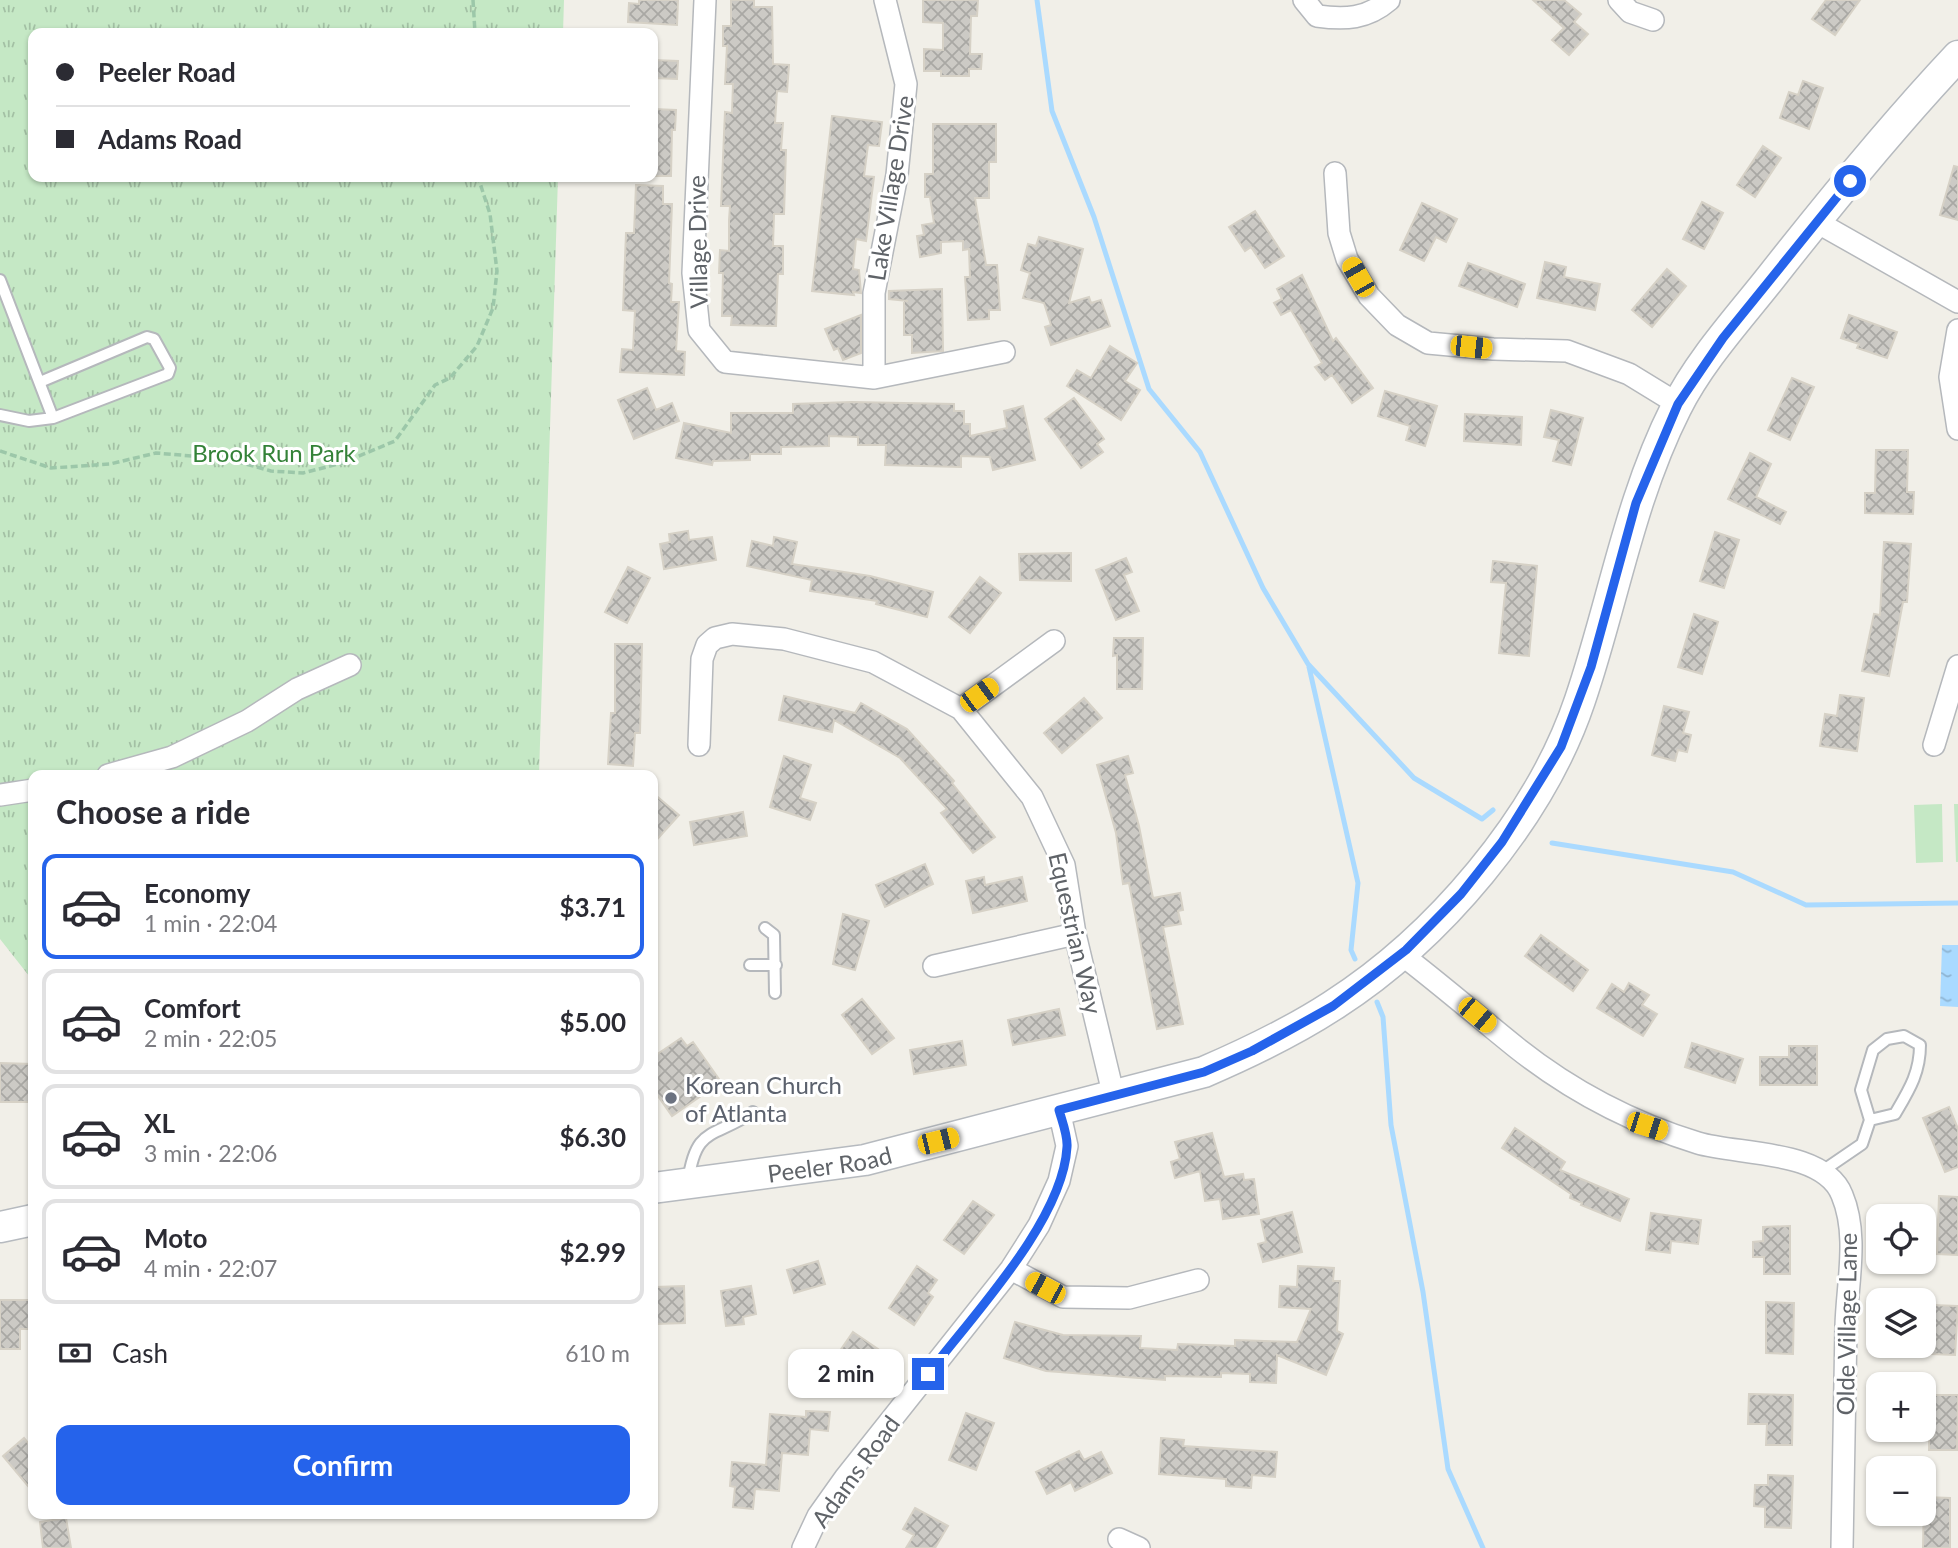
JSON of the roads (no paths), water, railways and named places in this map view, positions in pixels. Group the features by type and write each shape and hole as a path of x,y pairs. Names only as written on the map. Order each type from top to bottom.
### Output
{"street":[{"name":"Village Drive","path":"705,0 692,226 693,273 699,330 725,362 874,378 1004,352"},
{"name":"Lake Village Drive","path":"874,378 874,293 897,175 906,84 885,0"},
{"path":"1304,0 1317,16 1342,20 1374,13 1389,0"},
{"path":"1619,0 1630,12 1653,20"},
{"name":"Peeler Road","path":"658,1187 865,1160 1204,1072 1252,1051 1333,1006 1406,950 1461,894 1502,842 1561,747 1591,667 1636,503 1678,404 1723,338 1815,222 1958,56"},
{"path":"1335,173 1339,233 1347,259 1369,296 1397,326 1427,342 1493,349 1567,351 1629,374 1678,404"},
{"path":"1815,222 1958,302"},
{"path":"1958,330 1950,377 1958,429"},
{"name":"Equestrian Way","path":"699,745 702,659 707,645 715,638 732,634 784,639 873,662 961,709 1032,797 1064,865 1075,934 1114,1097"},
{"path":"961,709 1054,641"},
{"path":"126,770 172,757 247,721 297,689 350,665"},
{"path":"1934,745 1958,666"},
{"path":"0,795 28,791"},
{"path":"934,966 1075,934"},
{"name":"Olde Village Lane","path":"1406,950 1410,961 1519,1050 1595,1099 1647,1126 1702,1144 1783,1157 1821,1172 1842,1192 1851,1247 1846,1323 1842,1548"},
{"name":"Adams Road","path":"803,1548 818,1516 845,1478 1010,1269 1039,1225 1059,1181 1067,1146 1059,1110"},
{"path":"0,1227 28,1221"},
{"path":"1010,1269 1063,1297 1129,1298 1198,1280"}],"lane":[{"path":"0,280 53,418"},
{"path":"0,415 29,421 53,418 168,374 170,368 154,339 147,337 40,382"},
{"path":"765,928 774,934 775,993"},
{"path":"750,965 775,965"},
{"path":"1821,1172 1863,1144 1870,1120 1861,1090 1873,1050 1887,1039 1904,1035 1920,1045 1920,1065 1915,1082 1895,1114 1870,1120"},
{"path":"687,1184 691,1155 702,1138 753,1112"}],"water":[{"path":"1942,945 1958,945 1958,1007 1940,1006"}],"waterway":[{"path":"1037,0 1052,111 1094,217 1149,389 1200,452 1263,588 1308,664 1414,778 1482,819 1493,810"},
{"path":"1309,667 1358,883 1351,950 1355,959"},
{"path":"1552,843 1733,872 1806,905 1958,903"},
{"path":"1377,1002 1383,1017 1391,1125 1423,1292 1448,1469 1483,1548"}],"place":[{"name":"Korean Church of Atlanta","path":"671,1098"}],"park label":[{"name":"Brook Run Park","path":"274,452"}]}
